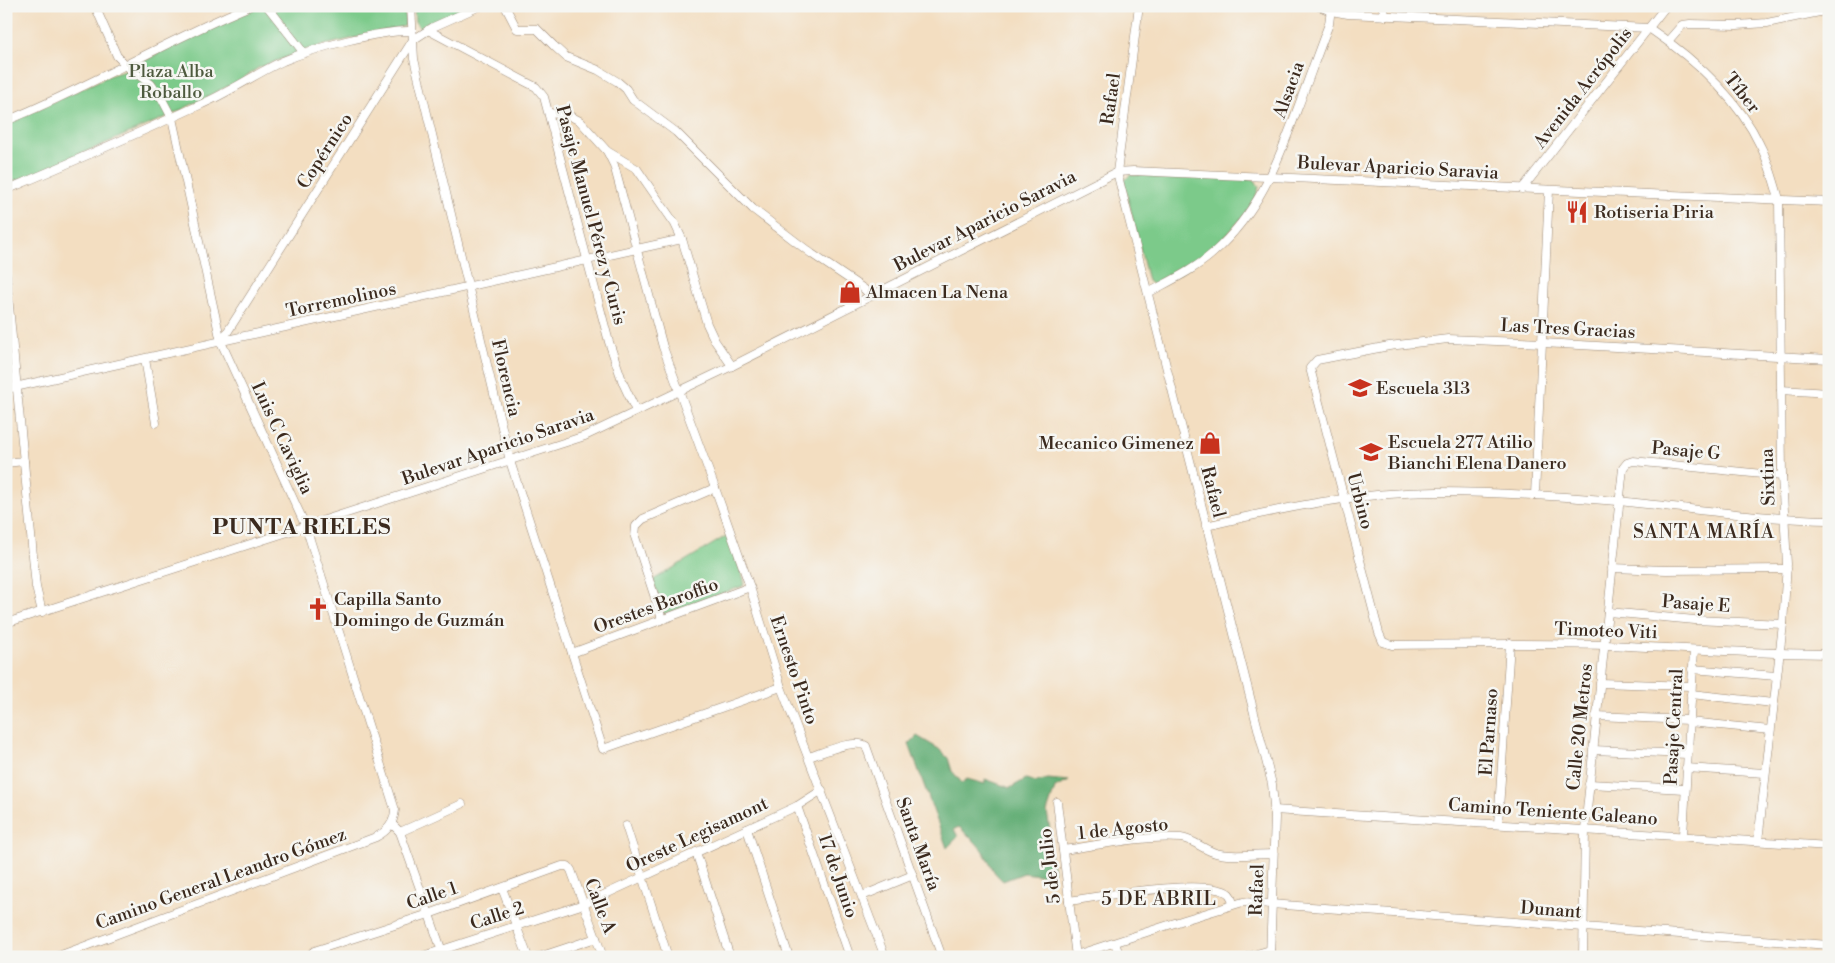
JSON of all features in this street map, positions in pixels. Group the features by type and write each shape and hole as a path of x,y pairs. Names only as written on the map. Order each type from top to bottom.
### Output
{"street":[{"path":"96,8 105,6"},
{"path":"6,120 127,66 181,37 250,6"},
{"path":"267,6 304,53"},
{"name":"Florencia","path":"411,6 414,60 470,287 510,461 603,749 781,687"},
{"name":"Copérnico","path":"221,342 412,36 480,6"},
{"path":"505,6 517,29 537,29 566,56 592,66 618,82 626,89 633,100 676,132 754,209 812,254 864,289 871,296"},
{"name":"Rafael","path":"1139,6 1116,172 1272,784 1274,810 1270,953"},
{"path":"1319,6 1342,14 1649,28"},
{"path":"1342,14 1354,6"},
{"path":"1382,6 1386,16"},
{"name":"Avenida Acrópolis","path":"1522,189 1666,6"},
{"name":"Luis C Caviglia","path":"96,8 113,50 127,66 151,84 172,118 221,342 306,527 395,804 392,824"},
{"name":"Alsacia","path":"1148,293 1200,263 1230,238 1256,204 1283,150 1329,24 1331,9"},
{"path":"1668,41 1682,25 1767,23 1829,10"},
{"name":"Tíber","path":"1649,28 1668,41 1716,83 1732,101 1760,144 1779,200"},
{"name":"Pasaje Manuel Pérez y Curis","path":"428,30 536,87 544,97 599,300 608,342 636,412"},
{"path":"6,190 212,100 283,61 304,53 392,32 412,36"},
{"path":"549,112 568,115 580,121 607,151 637,169 675,224 682,239 707,324 715,341 732,366"},
{"name":"Ernesto Pinto","path":"607,151 614,165 662,347 750,587 781,687 885,957"},
{"name":"Bulevar Aparicio Saravia","path":"6,623 585,436 680,392 1116,172 1133,170 1829,202"},
{"path":"1535,495 1549,190"},
{"name":"Sixtina","path":"1758,841 1783,624 1787,569 1782,476 1779,200"},
{"name":"Torremolinos","path":"6,389 682,239"},
{"path":"6,276 9,332 17,388 36,587 42,612"},
{"name":"Las Tres Gracias","path":"1310,368 1317,360 1389,346 1448,340 1543,343 1829,359"},
{"path":"145,359 156,423"},
{"name":"Urbino","path":"1310,368 1343,498 1383,642"},
{"path":"1781,390 1829,393"},
{"path":"6,463 24,461"},
{"name":"Pasaje G","path":"1618,501 1623,468 1627,463 1633,461 1782,476"},
{"path":"662,619 635,536 636,526 643,519 715,488"},
{"path":"1206,526 1268,511 1343,498 1437,492 1535,495 1618,501 1784,520 1829,520"},
{"name":"Calle 20 Metros","path":"1583,957 1585,829 1618,501"},
{"path":"1612,568 1666,570 1787,569"},
{"name":"Orestes Baroffio","path":"572,653 750,587"},
{"name":"Pasaje E","path":"1608,612 1695,620 1783,624"},
{"name":"Timoteo Viti","path":"1383,642 1392,644 1510,643 1604,645 1779,654 1829,654"},
{"name":"El Parnaso","path":"1498,824 1510,643"},
{"name":"Pasaje Central","path":"1683,836 1694,650"},
{"path":"1692,669 1776,676"},
{"path":"1600,683 1691,690 1773,703"},
{"path":"1596,716 1689,721 1770,730"},
{"name":"Santa María","path":"809,757 854,743 863,743 868,750 942,957"},
{"path":"1593,750 1687,754"},
{"path":"1686,768 1765,773"},
{"path":"1589,784 1685,789"},
{"name":"Oreste Legisamont","path":"584,904 642,876 747,830 797,806 822,790"},
{"name":"5 de Julio","path":"1057,802 1076,956"},
{"path":"400,832 462,804"},
{"name":"17 de Junio","path":"797,806 850,957"},
{"name":"Camino Teniente Galeano","path":"1274,810 1829,846"},
{"path":"392,824 400,832 443,953"},
{"name":"Camino General Leandro Gómez","path":"56,957 376,837 386,831 392,824"},
{"path":"626,826 668,957"},
{"path":"747,830 789,957"},
{"name":"1 de Agosto","path":"1063,850 1130,840 1182,838 1191,840 1209,851 1219,854 1273,854"},
{"path":"696,852 730,957"},
{"name":"Calle 1","path":"308,957 314,951 429,914 562,866 568,866"},
{"name":"Calle A","path":"568,866 604,957"},
{"path":"862,896 913,875"},
{"path":"1069,901 1176,887 1198,887 1227,893 1232,898 1233,904"},
{"path":"502,888 528,957"},
{"name":"Dunant","path":"1076,956 1243,902 1582,928 1829,944"},
{"name":"Calle 2","path":"420,957 443,953 516,926 584,904"},
{"path":"539,957 596,938"},
{"path":"1115,943 1120,957"},
{"path":"1248,957 1270,953"}],"green space":[{"name":"Plaza Alba Roballo","path":"257,6 405,6 405,26 308,49 258,68 242,79 173,114 21,180 6,183 6,124 111,75 139,67 142,62 170,47"},
{"path":"414,6 471,6 427,28 421,28 415,22"},
{"path":"1130,175 1251,179 1255,180 1259,187 1254,200 1244,215 1215,246 1182,272 1153,285 1148,281 1125,186 1124,181"},
{"path":"728,535 744,580 743,586 664,614 653,580"},
{"path":"917,736 939,749 948,758 952,771 962,783 967,779 985,784 985,779 1010,788 1026,779 1036,782 1048,779 1069,781 1055,788 1047,812 1051,836 1049,850 1054,871 1047,876 1024,873 1003,881 995,872 982,849 959,827 954,829 958,837 947,848 909,744"}],"place":[{"name":"Rotiseria Piria","path":"1577,212"},
{"name":"Almacen La Nena","path":"850,292"},
{"name":"Escuela 313","path":"1360,388"},
{"name":"Mecanico Gimenez","path":"1210,443"},
{"name":"Escuela 277 Atilio Bianchi Elena Danero","path":"1371,452"},
{"name":"Capilla Santo Domingo de Guzmán","path":"318,609"}],"district":[{"name":"PUNTA RIELES","path":"302,527"},
{"name":"SANTA MARÍA","path":"1704,532"},
{"name":"5 DE ABRIL","path":"1159,899"}]}
